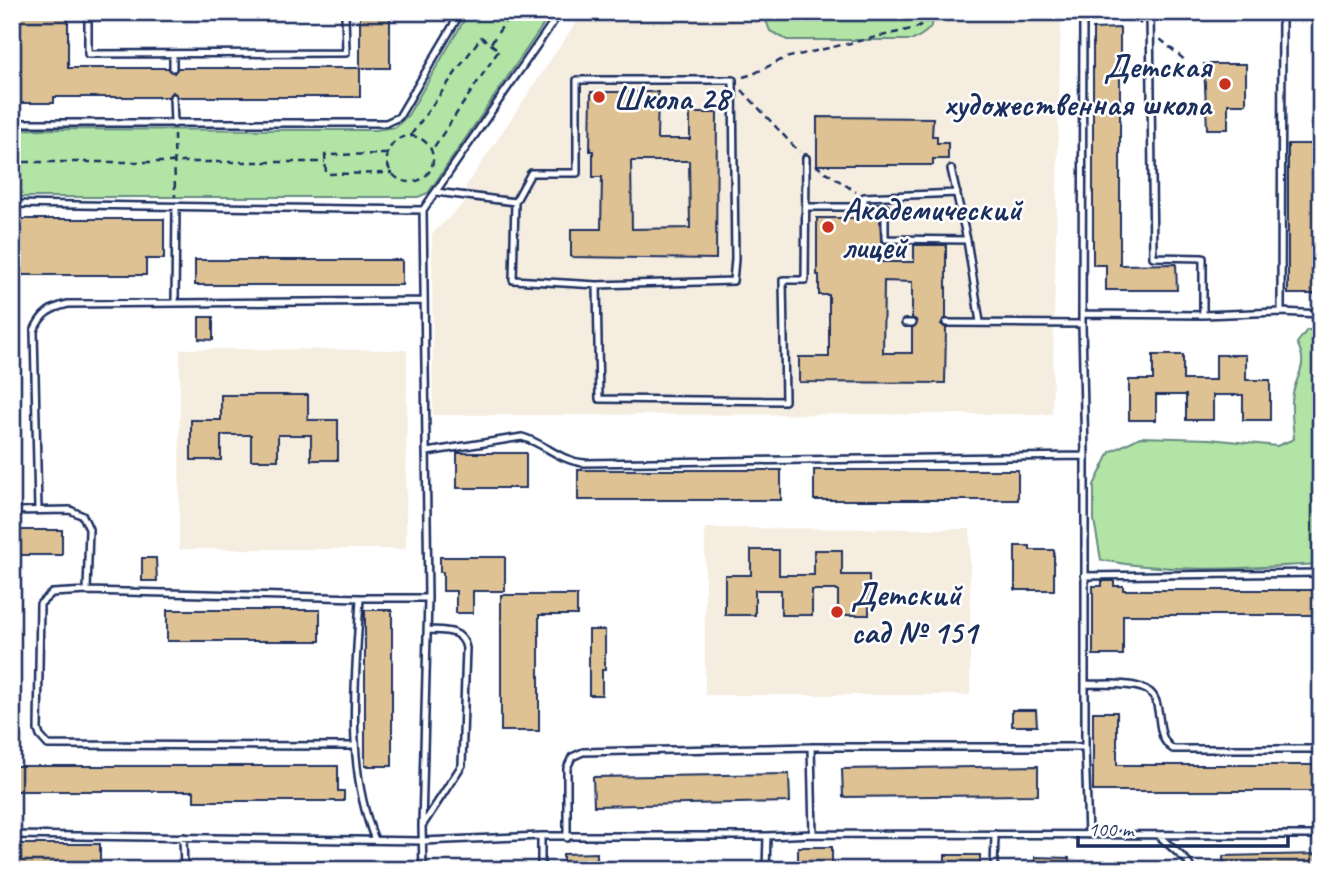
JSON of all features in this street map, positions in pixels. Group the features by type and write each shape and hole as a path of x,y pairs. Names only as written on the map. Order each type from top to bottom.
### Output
{"lane":[{"path":"88,12 88,54 346,53 345,12"},
{"path":"12,123 386,123 400,117 461,12"},
{"path":"423,870 428,598 424,210 560,12"},
{"path":"1083,12 1082,324 1088,835"},
{"path":"1150,12 1153,257 1203,258 1203,315"},
{"path":"1281,312 1282,12"},
{"path":"173,54 173,68"},
{"path":"577,80 733,80 733,281 597,285 513,280 515,202 531,173 577,173 577,80"},
{"path":"173,97 174,124"},
{"path":"597,285 599,399 785,401 783,280 805,280 806,158"},
{"path":"951,169 967,240 979,322"},
{"path":"436,192 515,202"},
{"path":"864,206 864,197 957,193"},
{"path":"12,204 424,210"},
{"path":"175,303 176,207"},
{"path":"806,207 885,207 885,239 967,240"},
{"path":"38,510 34,331 39,320 54,307 68,304 424,301"},
{"path":"1082,314 1321,314"},
{"path":"946,323 1082,324"},
{"path":"427,452 522,437 533,440 565,459 584,463 1085,456"},
{"path":"12,511 77,512 87,522 87,591"},
{"path":"1084,576 1321,573"},
{"path":"354,746 48,745 38,730 40,604 52,593 87,591 428,598"},
{"path":"360,598 354,746 368,821 375,840"},
{"path":"422,826 462,765 466,648 462,637 457,633 427,630"},
{"path":"1085,684 1136,686 1152,693 1156,701 1163,741 1173,749 1321,749"},
{"path":"567,838 568,768 569,762 577,753 811,747 1085,747"},
{"path":"811,747 813,834"},
{"path":"12,835 423,841 541,836 567,838 813,834 1321,835"},
{"path":"994,870 995,834"},
{"path":"1158,835 1187,861 1192,870"},
{"path":"183,836 184,870"},
{"path":"541,836 541,870"},
{"path":"766,836 766,870"}],"path":[{"path":"491,43 512,12"},
{"path":"864,197 793,148 733,80 753,74 785,58 916,28 941,12"},
{"path":"411,135 481,37 491,43 499,50 432,150"},
{"path":"174,124 176,207"},
{"path":"404,136 423,139 432,150 431,169 422,179 409,182 397,178 388,167 387,155 393,143 404,136"},
{"path":"387,155 325,155 326,174 392,173"},
{"path":"12,162 325,162"}],"shaded area":[{"path":"583,12 1061,12 1052,414 433,415 432,234 466,201 466,186"},
{"path":"180,349 407,350 406,549 179,549"},
{"name":"Детский сад № 151","path":"705,528 970,529 970,695 705,695"}],"green space":[{"path":"469,12 552,12 428,193 418,197 12,197 12,129 375,130 396,127 408,115"},
{"path":"763,12 935,12 928,29 913,40 787,40 770,31"},
{"path":"1307,330 1321,330 1321,564 1183,568 1101,560 1094,520 1094,485 1110,452 1140,437 1210,439 1277,446 1294,439 1292,399 1302,363 1297,343"}],"building":[{"path":"17,12 68,12 68,68 168,68 174,73 178,68 360,68 360,97 178,97 173,92 168,97 54,97 54,103 17,103"},
{"path":"360,12 390,12 390,68 360,68"},
{"path":"1120,28 1120,265 1176,264 1177,290 1106,290 1106,265 1093,265 1093,29"},
{"name":"Детская художественная школа","path":"1204,64 1246,64 1246,104 1228,104 1228,129 1207,129"},
{"path":"591,92 658,92 657,139 690,139 690,113 717,113 716,259 571,257 571,229 601,229 602,177 593,177 593,151 590,151","holes":["631,161 689,161 690,228 632,229"]},
{"path":"817,117 933,118 932,136 937,136 937,143 948,143 948,159 933,159 933,165 817,165"},
{"path":"1288,144 1315,144 1315,294 1288,294"},
{"path":"817,218 880,218 882,262 914,262 914,245 946,245 946,318 941,324 946,328 945,383 799,382 799,357 829,357 829,295 819,295","holes":["884,281 912,282 912,318 917,324 912,328 912,353 883,353"]},
{"path":"12,219 164,219 164,259 146,259 146,275 12,275"},
{"path":"195,260 402,260 402,285 195,285"},
{"path":"199,317 213,317 213,340 199,339"},
{"path":"1153,355 1183,355 1183,380 1216,380 1216,355 1246,355 1246,380 1270,380 1270,420 1243,420 1243,395 1213,395 1213,420 1186,420 1186,395 1156,395 1156,420 1129,420 1129,380 1153,380"},
{"path":"221,395 308,395 308,420 338,420 338,460 311,460 311,435 278,435 278,460 251,460 251,435 221,435 221,460 191,460 191,420 221,420"},
{"path":"457,453 526,453 526,488 457,488"},
{"path":"578,470 781,470 781,500 578,500"},
{"path":"814,470 1018,470 1018,500 814,500"},
{"path":"12,530 62,530 62,555 12,555"},
{"path":"1015,546 1030,546 1030,550 1054,550 1054,590 1015,590"},
{"path":"751,550 779,550 779,575 814,575 814,550 842,550 842,575 869,575 869,615 838,615 838,590 812,590 812,615 781,615 781,590 755,590 755,615 725,615 725,575 751,575"},
{"path":"440,557 505,557 505,591 473,591 473,613 456,613 456,591 443,591"},
{"path":"142,558 156,558 157,581 142,581"},
{"path":"1102,581 1114,581 1114,586 1123,586 1123,590 1321,590 1321,615 1123,615 1123,655 1093,655 1093,586 1102,586"},
{"path":"501,595 577,595 577,615 539,615 539,731 501,731"},
{"path":"167,610 320,610 320,641 167,641"},
{"path":"365,610 392,610 392,766 365,766"},
{"path":"589,630 605,630 602,695 589,695"},
{"path":"1012,710 1036,710 1037,726 1012,726"},
{"path":"1093,712 1117,712 1117,765 1321,765 1321,791 1093,791"},
{"path":"12,766 338,766 338,791 344,791 344,801 194,801 194,791 12,791"},
{"path":"1038,766 1038,795 843,797 842,769"},
{"path":"789,774 790,802 594,806 593,777"},
{"path":"17,844 100,844 100,870 17,870"},
{"path":"798,847 832,847 832,870 798,870"},
{"path":"597,853 597,870 563,870 563,854"},
{"path":"1321,854 1321,870 1224,870 1223,856"},
{"path":"945,855 980,855 980,870 945,870"},
{"path":"1035,857 1069,858 1069,870 1035,870"}],"place":[{"name":"Детская художественная школа","path":"1225,84"},
{"name":"Школа 28","path":"599,97"},
{"name":"Академический лицей","path":"828,227"},
{"name":"Детский сад № 151","path":"837,612"}]}
